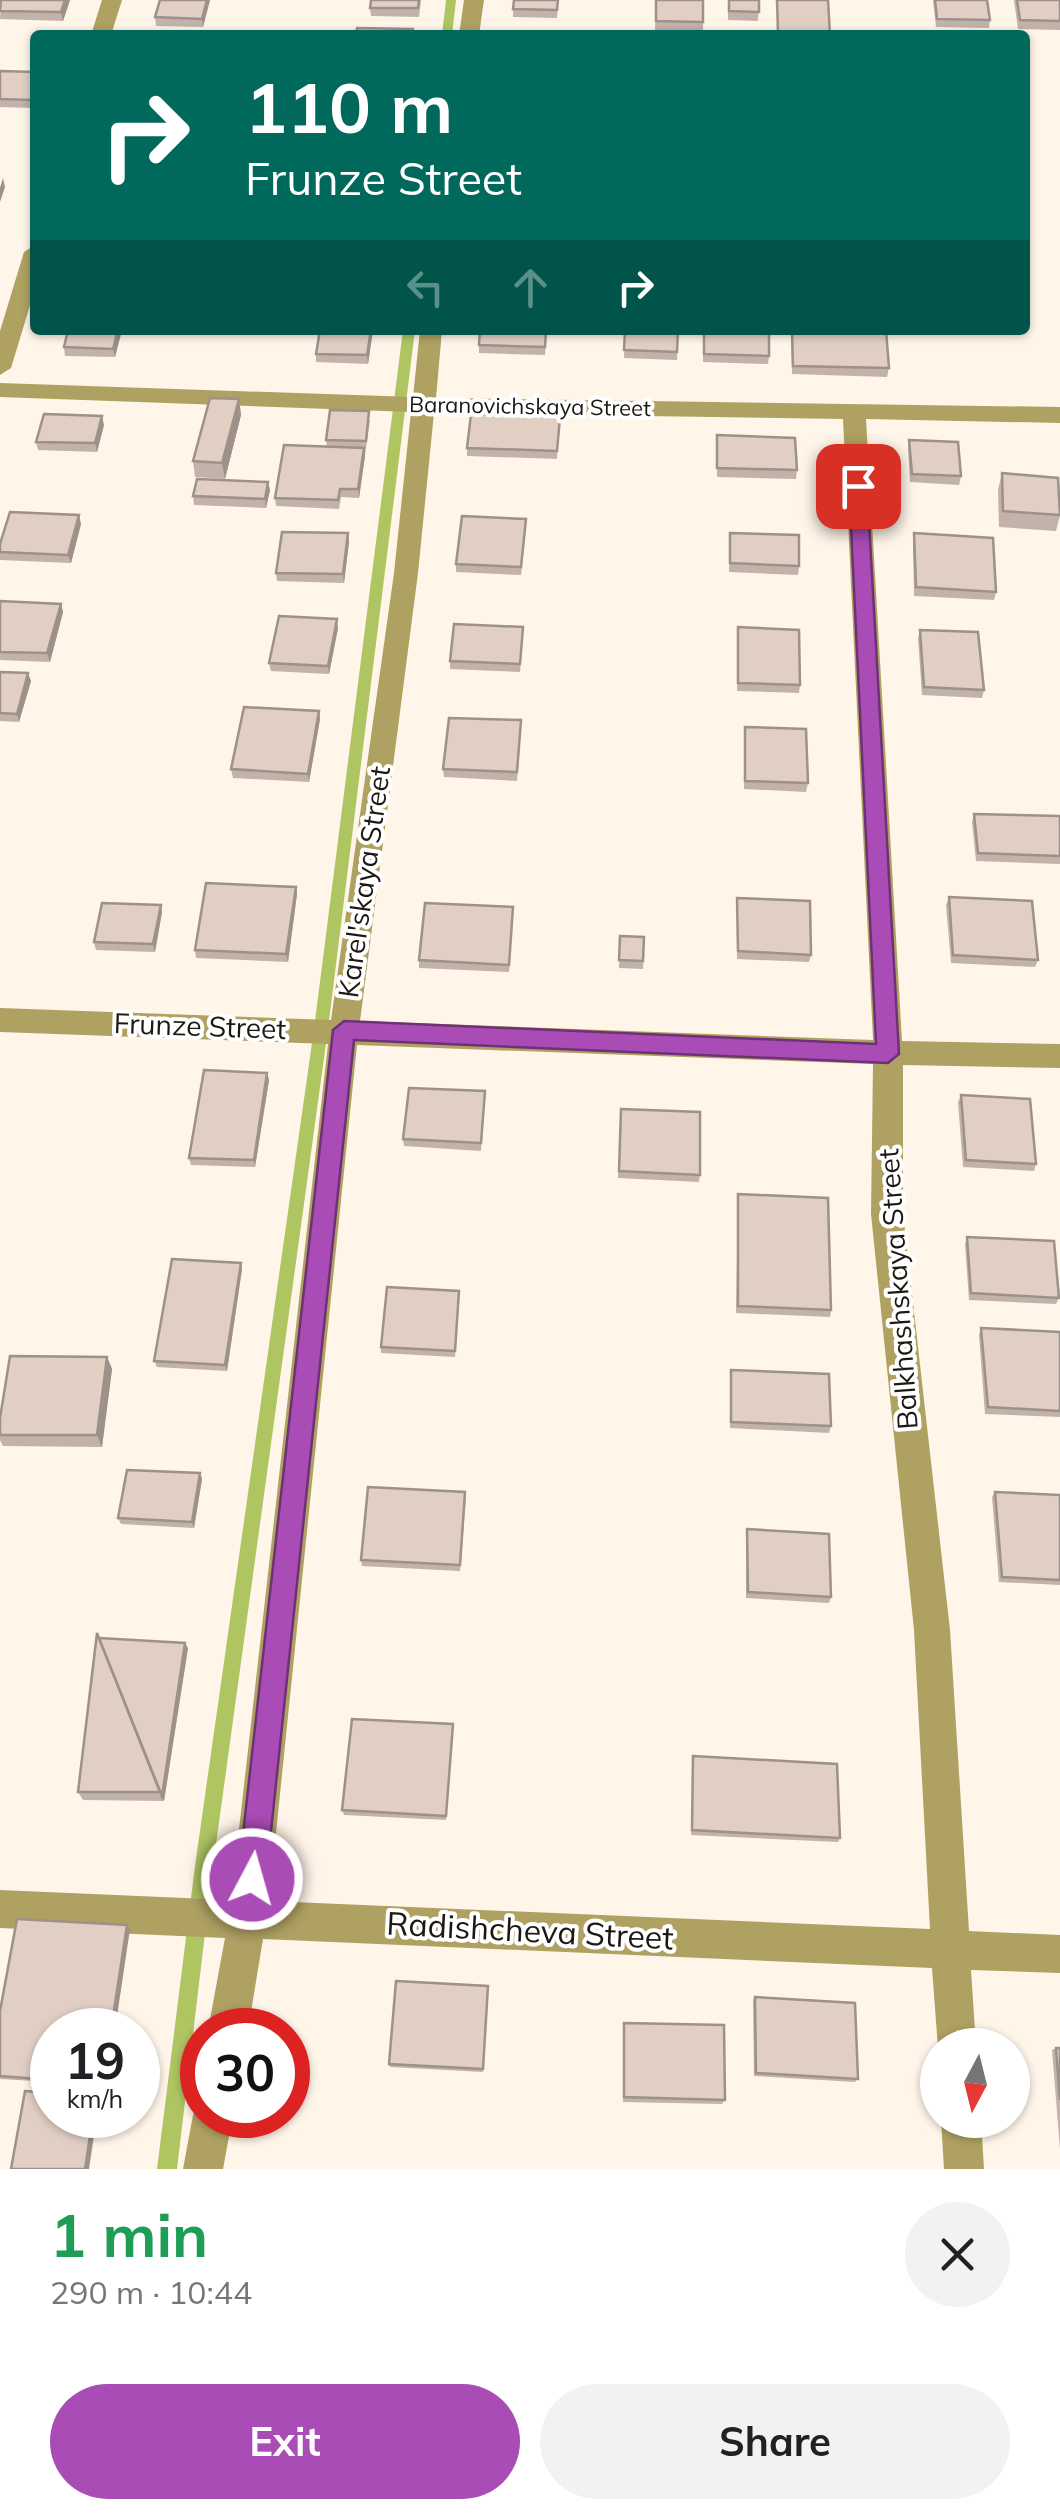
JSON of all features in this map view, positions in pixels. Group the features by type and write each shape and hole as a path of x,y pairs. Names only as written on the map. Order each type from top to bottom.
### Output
{"street":[{"path":"103,30 112,0"},
{"path":"470,30 474,0"},
{"path":"0,368 30,269"},
{"name":"Karel'skaya Street","path":"232,2008 248,1918 344,1030 406,573 430,335"},
{"name":"Baranovichskaya Street","path":"0,390 422,404 1060,415"},
{"name":"Balkhashskaya Street","path":"854,411 888,1054 888,1214 904,1395 932,1630 955,2028"},
{"name":"Frunze Street","path":"0,1020 344,1030 888,1054 1060,1056"},
{"name":"Radishcheva Street","path":"0,1908 1060,1954"},
{"path":"204,2169 209,2138"},
{"path":"962,2138 964,2169"}],"building":[{"path":"1,0 65,0 61,12 0,11"},
{"path":"160,0 207,0 202,19 155,17"},
{"path":"371,0 419,0 418,8 370,8"},
{"path":"514,0 558,0 557,10 513,9"},
{"path":"656,0 703,0 703,22 656,21"},
{"path":"729,0 759,0 759,12 729,11"},
{"path":"777,0 828,0 830,30 778,30"},
{"path":"935,0 987,0 990,20 937,19"},
{"path":"1017,0 1060,0 1060,21 1020,20"},
{"path":"357,28 413,29 413,30"},
{"path":"0,71 30,72 30,100 0,99"},
{"path":"67,335 117,335 113,349 64,347"},
{"path":"319,335 370,335 367,355 316,354"},
{"path":"480,335 546,335 545,347 479,345"},
{"path":"625,335 678,335 677,352 624,350"},
{"path":"704,335 769,335 769,356 704,354"},
{"path":"792,335 886,335 889,368 793,366"},
{"path":"210,398 239,399 222,463 193,461"},
{"path":"330,410 369,411 366,441 326,440"},
{"path":"44,414 102,416 95,443 36,442"},
{"path":"471,414 560,417 557,451 467,448"},
{"path":"717,435 795,438 797,470 717,468"},
{"path":"909,440 958,442 961,476 912,474"},
{"path":"284,445 364,448 358,489 340,489 338,500 275,498"},
{"path":"1002,473 1058,478 1060,515 1003,511"},
{"path":"197,479 268,482 265,499 193,496"},
{"path":"10,512 79,515 68,555 0,552"},
{"path":"462,516 526,519 521,567 456,564"},
{"path":"282,532 348,533 343,574 276,573"},
{"path":"730,533 799,535 799,566 730,563"},
{"path":"914,533 993,538 996,592 916,587"},
{"path":"0,601 61,604 47,653 0,652"},
{"path":"279,616 337,619 328,666 269,663"},
{"path":"454,624 523,627 520,664 450,661"},
{"path":"738,627 799,630 800,685 738,683"},
{"path":"920,630 978,632 984,690 924,687"},
{"path":"0,672 28,673 17,714 0,713"},
{"path":"244,707 319,711 308,774 231,769"},
{"path":"449,718 521,720 517,772 443,769"},
{"path":"745,727 806,729 808,783 745,781"},
{"path":"974,814 1060,816 1060,856 978,853"},
{"path":"206,883 296,887 286,954 195,950"},
{"path":"949,897 1032,901 1038,960 953,955"},
{"path":"737,898 810,901 811,955 738,951"},
{"path":"102,903 161,905 153,944 94,942"},
{"path":"425,903 513,907 509,965 419,960"},
{"path":"620,936 644,937 643,961 619,960"},
{"path":"204,1070 267,1073 254,1160 189,1158"},
{"path":"409,1088 485,1091 481,1143 403,1139"},
{"path":"961,1095 1030,1099 1036,1164 966,1160"},
{"path":"621,1109 700,1112 700,1175 619,1171"},
{"path":"738,1194 828,1198 831,1310 738,1306"},
{"path":"967,1237 1054,1241 1059,1298 971,1293"},
{"path":"172,1259 241,1263 225,1365 154,1361"},
{"path":"387,1287 459,1291 455,1351 381,1347"},
{"path":"981,1328 1060,1332 1060,1411 988,1407"},
{"path":"10,1356 107,1357 97,1435 0,1435"},
{"path":"731,1370 829,1374 831,1426 731,1422"},
{"path":"127,1470 200,1473 192,1522 118,1518"},
{"path":"368,1487 465,1492 460,1565 361,1560"},
{"path":"995,1492 1060,1495 1060,1580 1002,1577"},
{"path":"747,1529 829,1534 831,1597 748,1592"},
{"path":"97,1633 160,1792 78,1792"},
{"path":"99,1638 185,1643 162,1796"},
{"path":"352,1719 453,1724 446,1816 342,1810"},
{"path":"693,1756 837,1764 840,1838 692,1830"},
{"path":"17,1919 127,1925 114,2008 30,2008 30,2078 0,2076 0,2011"},
{"path":"396,1981 488,1986 483,2069 389,2064"},
{"path":"755,1997 855,2003 858,2079 756,2073"},
{"path":"624,2023 724,2025 725,2100 624,2097"},
{"path":"1056,2048 1060,2048 1060,2100"},
{"path":"25,2091 30,2091 30,2138 90,2138 85,2169 11,2169"}],"waterway":[{"path":"448,30 451,0"},
{"path":"167,2169 204,1866 321,1029 408,335"}],"route":[{"path":"252,1879 344,1030 888,1054 858,486"}]}
